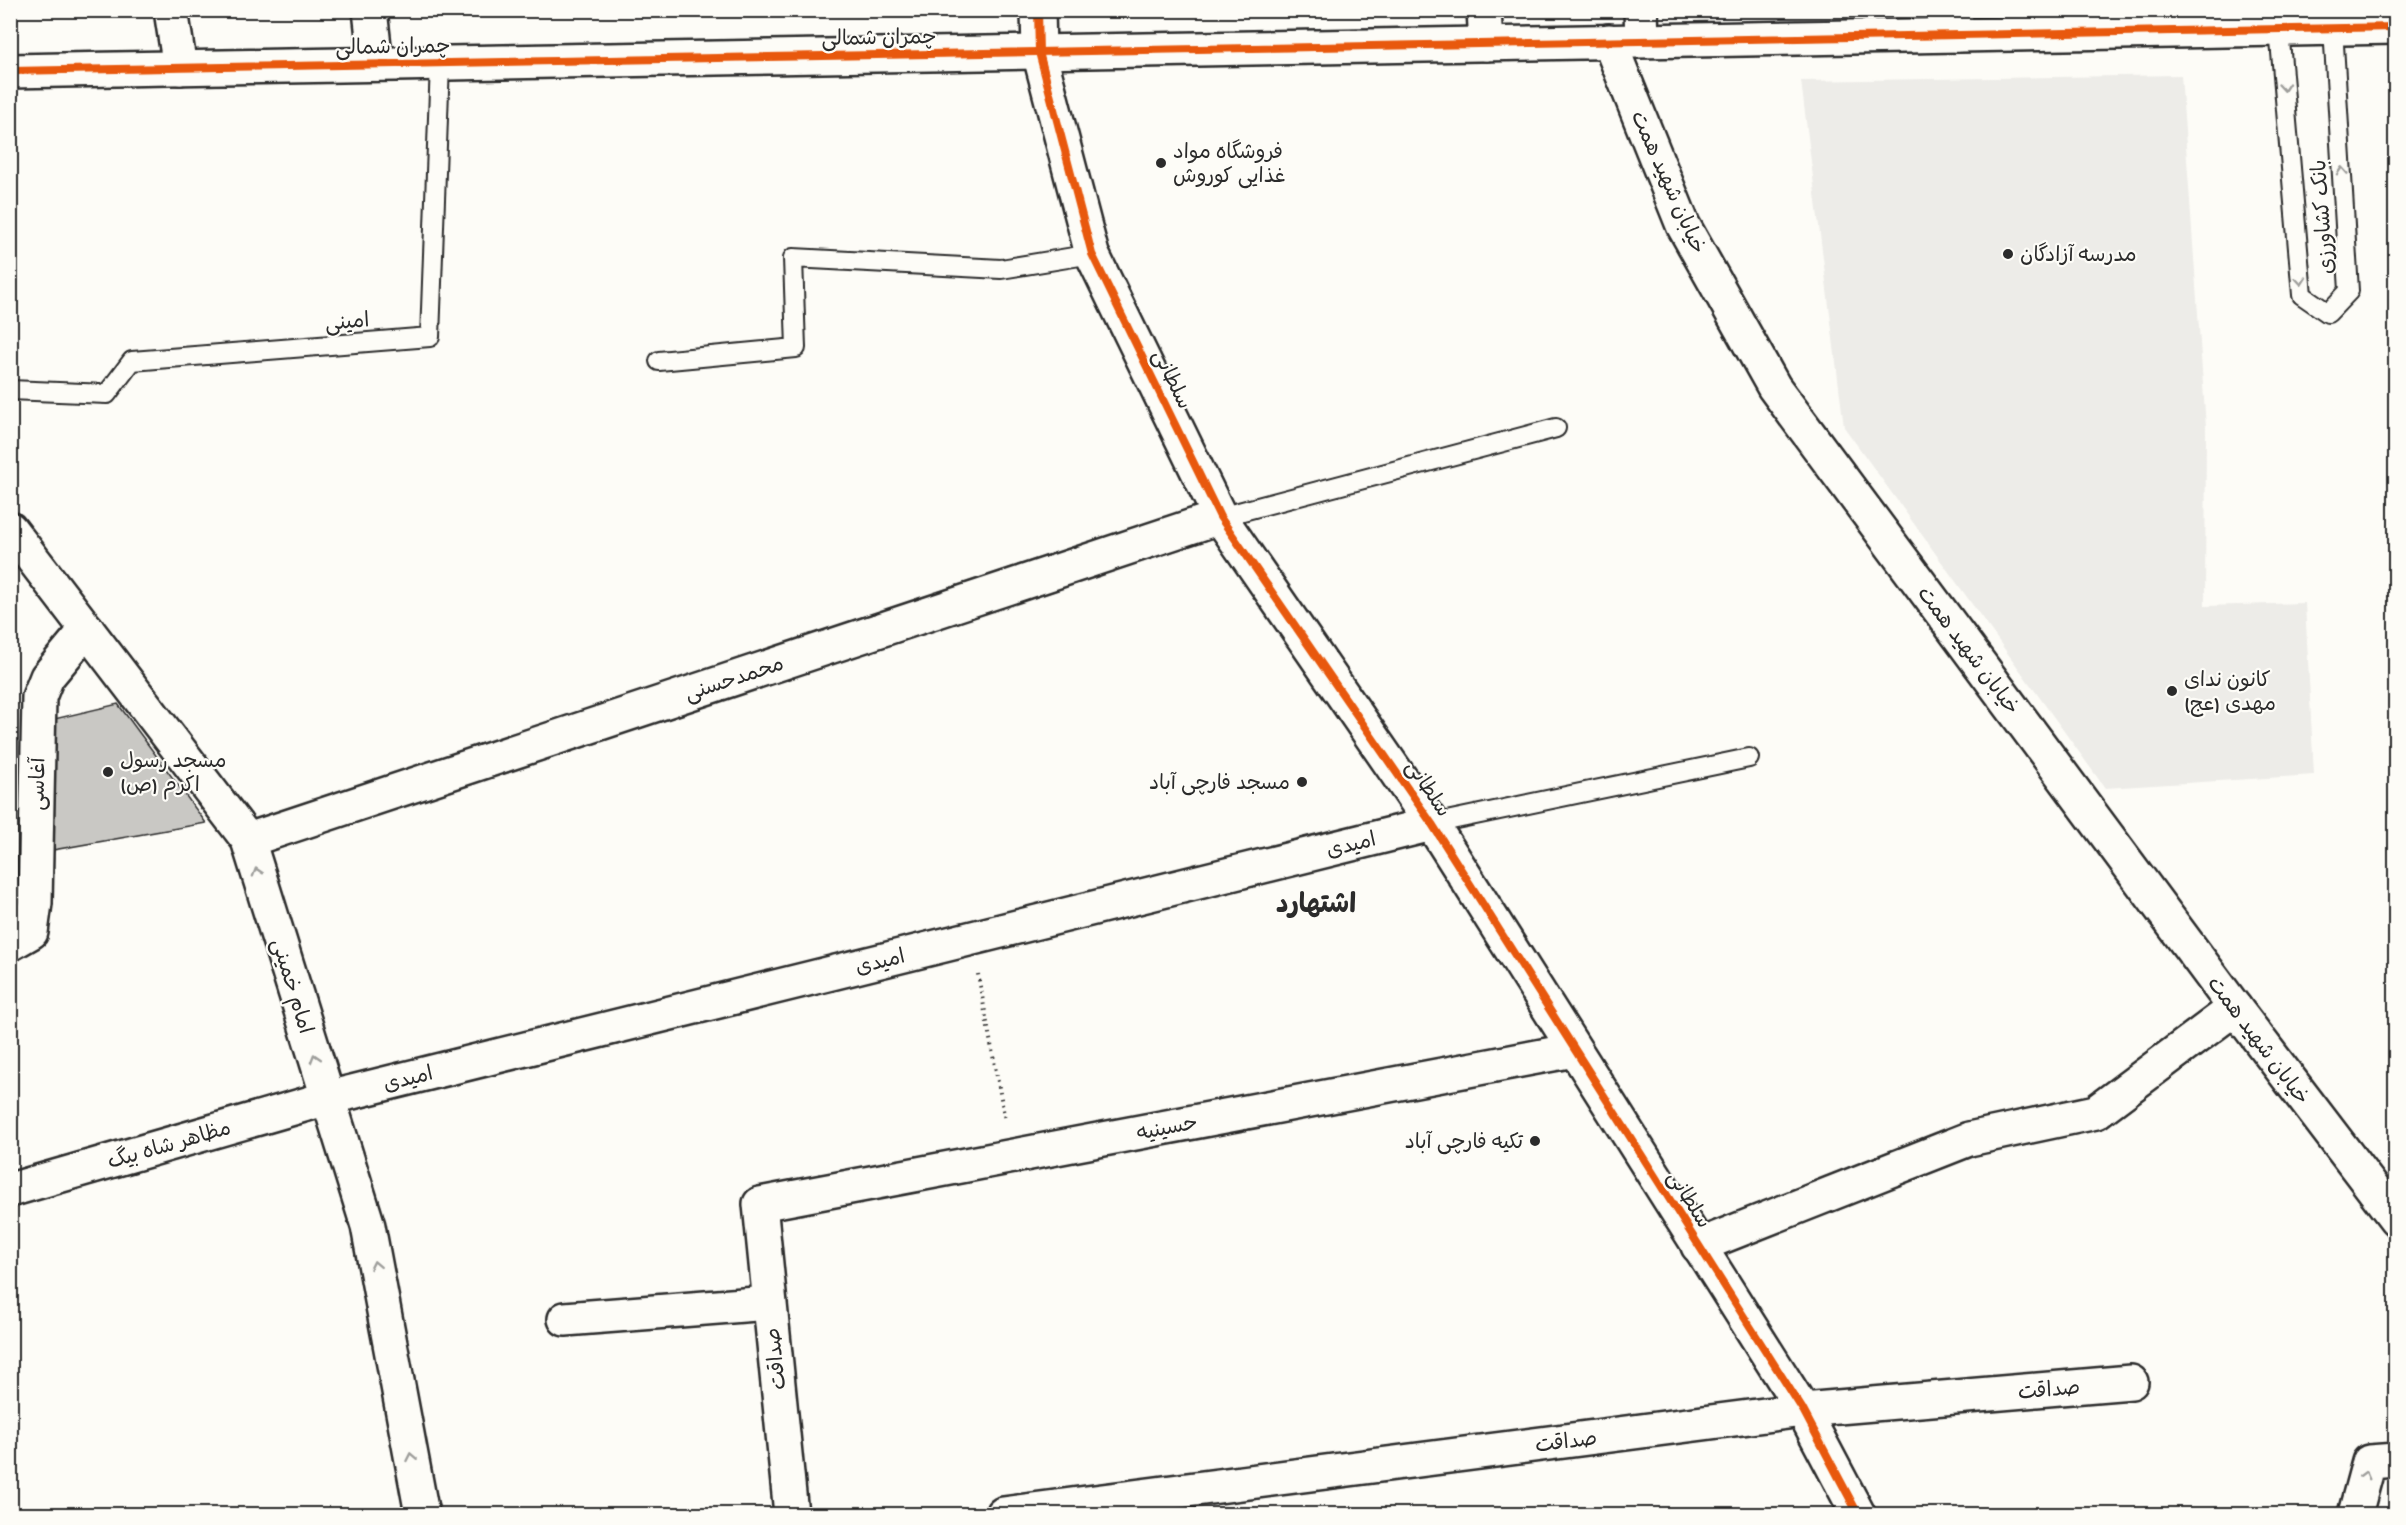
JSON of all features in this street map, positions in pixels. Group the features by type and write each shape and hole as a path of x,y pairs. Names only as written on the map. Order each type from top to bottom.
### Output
{"street":[{"path":"171,10 180,68"},
{"path":"370,10 376,64"},
{"name":"سلطانی","path":"1038,10 1039,52 1092,254 1220,517 1432,824 1803,1410 1858,1515"},
{"path":"1484,10 1486,44"},
{"name":"چمران شمالی","path":"10,71 1609,41 1641,25 2278,20 2333,28 2396,27"},
{"name":"خیابان شهید همت","path":"1609,41 1683,225 1774,387 2235,1008 2396,1220"},
{"name":"محمدحسنی","path":"248,840 1220,517"},
{"name":"امام خمینی","path":"10,529 248,840 368,1226 422,1515"},
{"name":"آغاسی","path":"10,944 31,932 35,903 39,698 47,677 87,629"},
{"name":"امیدی","path":"328,1098 1432,824"},
{"path":"1698,1246 1969,1139 2096,1112 2235,1008"},
{"name":"حسینیه","path":"760,1204 1574,1050"},
{"name":"مظاهر شاه بیگ","path":"10,1190 328,1098"},
{"name":"صداقت","path":"760,1204 791,1515"},
{"path":"565,1319 769,1303"},
{"name":"صداقت","path":"1003,1515 1803,1410 2131,1382"},
{"path":"2355,1515 2369,1461 2396,1460"}],"lane":[{"name":"بانک کشاورزی","path":"2278,20 2302,296 2328,313 2349,291 2333,28"},
{"name":"امینی","path":"10,390 107,394 132,361 430,337 440,63"},
{"path":"659,361 796,348 793,258 1000,269 1092,254"},
{"path":"1220,517 1556,428"},
{"path":"1432,824 1749,758"}],"path":[{"path":"971,938 1012,1156"}],"shaded area":[{"path":"2181,75 2206,427 2205,606 2305,603 2314,775 2105,788 1844,427 1801,81"}],"building":[{"name":"مسجد رسول اکرم (ص)","path":"118,704 206,823 47,851 50,720"}],"cycle path":[{"path":"1038,10 1039,52 1092,254 1220,517 1432,824 1803,1410 1858,1514"},
{"path":"10,71 2396,27"}],"place":[{"name":"فروشگاه مواد غذایی کوروش","path":"1161,163"},
{"name":"مدرسه آزادگان","path":"2008,254"},
{"name":"کانون ندای مهدی (عج)","path":"2172,691"},
{"name":"مسجد رسول اکرم (ص)","path":"108,772"},
{"name":"مسجد فارچی آباد","path":"1302,782"},
{"name":"تکیه فارچی آباد","path":"1535,1141"}],"district":[{"name":"اشتهارد","path":"1316,903"}]}
